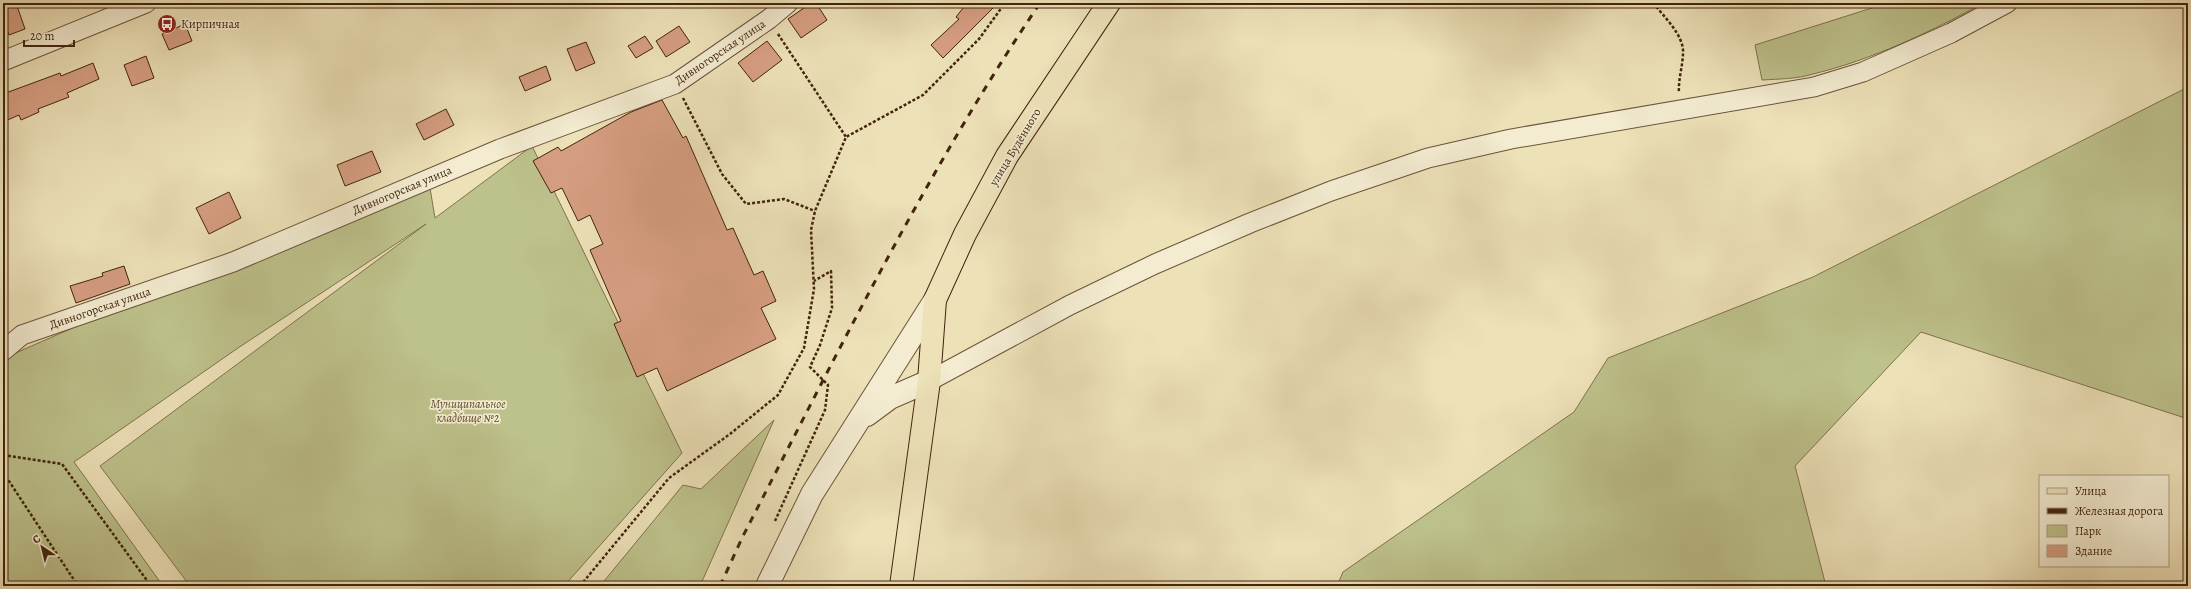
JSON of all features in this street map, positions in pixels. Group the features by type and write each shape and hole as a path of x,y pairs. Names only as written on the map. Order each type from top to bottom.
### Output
{"main road":[{"name":"улица Будённого","path":"935,300 965,234 1007,156 1109,3"},
{"path":"901,586 929,381 935,300"}],"street":[{"path":"3,61 146,3"},
{"path":"854,424 890,398 929,381 1070,305 1155,264 1250,222 1331,191 1428,158 1511,139 1680,111 1814,86 1863,72 1951,33 2007,3"},
{"name":"Дивногорская улица","path":"3,351 22,335 233,262 500,149 675,84 777,9"},
{"path":"766,586 812,494 854,424 935,300"}],"path":[{"path":"580,586 669,478 730,434 778,395 804,348 814,281 811,230 815,211 846,137 923,95 979,39 1005,3"},
{"path":"1653,3 1676,30 1684,51 1678,81 1680,111"},
{"path":"777,9 846,137"},
{"path":"675,84 722,174 746,204 784,199 815,211"},
{"path":"773,526 825,410 828,385 810,368 832,308 830,271 814,281"},
{"path":"3,455 62,464 151,586"},
{"path":"3,472 78,586"}],"green space":[{"path":"1882,3 1983,3 1922,35 1857,61 1807,76 1762,80 1755,45 1875,7"},
{"path":"2188,87 2188,419 1921,332 1795,466 1826,586 1337,586 1343,572 1574,412 1608,358 1813,277"},
{"name":"Муниципальное кладбище №2","path":"532,146 682,453 564,586 190,586 100,466 426,224 238,348 74,462 163,586 3,586 3,364 11,355 100,316 430,188 435,218"},
{"path":"774,420 700,586 600,586 683,485 701,489"}],"building":[{"path":"3,3 16,3 25,29 9,35 3,18"},
{"path":"811,3 816,3 827,20 801,38 788,19"},
{"path":"967,3 998,3 943,58 931,45 959,19 956,17"},
{"path":"185,24 192,41 169,50 162,34"},
{"path":"679,26 690,42 666,57 656,41"},
{"path":"645,36 653,48 636,58 628,46"},
{"path":"767,41 782,60 753,82 738,63"},
{"path":"586,42 595,63 576,71 567,49"},
{"path":"146,56 154,78 132,86 124,65"},
{"path":"93,63 99,79 67,93 69,97 38,109 39,112 21,120 19,115 3,122 3,94 60,73 61,76"},
{"path":"546,66 551,80 525,91 519,77"},
{"path":"662,100 683,138 686,136 727,230 733,228 754,275 763,271 776,301 761,308 776,339 667,391 657,368 637,377 614,324 621,321 590,250 603,244 590,215 578,221 562,188 551,193 533,161 558,147 561,151 631,112"},
{"path":"446,109 454,125 424,140 416,124"},
{"path":"372,151 381,172 345,186 337,165"},
{"path":"229,192 241,218 209,234 196,208"},
{"path":"124,266 130,284 76,303 70,286 103,276 102,273"}],"railway":[{"path":"720,586 743,536 920,198 998,67 1040,3"}],"place":[{"name":"Кирпичная","path":"167,24"}]}
